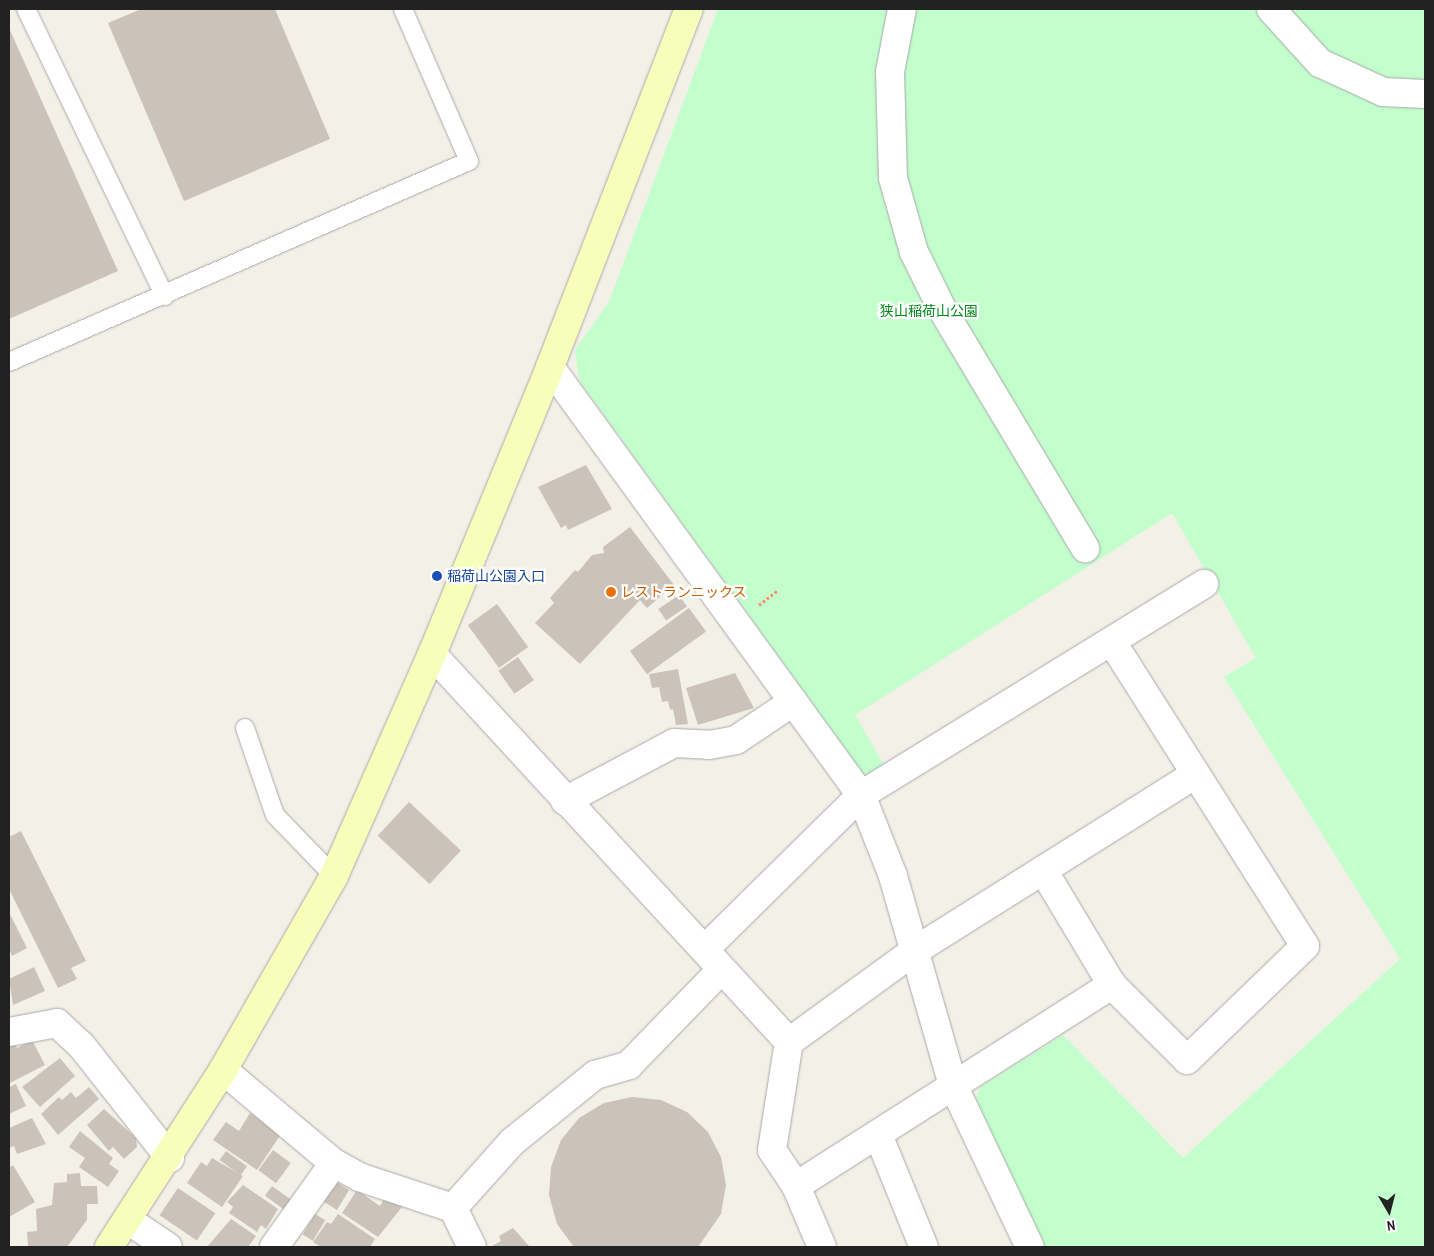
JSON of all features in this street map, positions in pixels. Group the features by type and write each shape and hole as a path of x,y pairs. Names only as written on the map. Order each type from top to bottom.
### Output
{"street":[{"path":"110,1247 170,1158 224,1070 334,876 432,654 550,367 689,9"},
{"path":"902,9 890,72 893,178 914,252 942,309 1085,548"},
{"path":"1271,9 1320,63 1383,92 1425,94"},
{"path":"550,367 861,795 893,876 913,952 953,1085 1030,1247"},
{"path":"705,949 861,795 1113,644 1204,584"},
{"path":"1044,870 1112,985 1186,1060 1305,946 1194,775 1113,644"},
{"path":"432,654 705,949 720,971 790,1042"},
{"path":"566,801 674,743 709,745 736,740 793,702"},
{"path":"822,1247 796,1186 772,1150 790,1042 913,952 1194,775"},
{"path":"453,1208 512,1142 595,1075 629,1065 720,971"},
{"path":"796,1186 879,1137 953,1085 1112,985"},
{"path":"10,1029 57,1023 82,1045 170,1158"},
{"path":"224,1070 334,1163 359,1177 453,1208 472,1247"},
{"path":"879,1137 924,1247"},
{"path":"274,1247 334,1163"},
{"path":"128,1220 168,1247"}],"lane":[{"path":"26,9 165,296"},
{"path":"9,362 165,296 469,161 403,9"},
{"path":"245,728 275,816 334,876"}],"path":[{"path":"755,608 778,590"}],"green space":[{"name":"狭山稲荷山公園","path":"718,9 1425,9 1425,1247 1042,1247 974,1106 980,1087 1063,1035 1183,1158 1400,959 1224,677 1256,658 1172,513 855,715 887,770 878,776 854,770 813,704 579,380 575,350 609,302"}],"building":[{"path":"141,9 275,9 330,139 184,201 108,23"},
{"path":"9,28 118,271 9,319"},
{"path":"586,465 612,509 568,530 566,525 561,528 538,487"},
{"name":"レストランニックス","path":"630,527 674,585 647,608 640,600 580,664 535,623 554,603 550,598 575,570 578,572 592,555 604,553 603,547"},
{"path":"679,595 687,607 666,621 658,609"},
{"path":"497,604 528,647 499,668 468,625"},
{"path":"689,608 706,631 647,674 630,651"},
{"path":"518,657 534,680 514,694 498,671"},
{"path":"678,669 688,724 676,725 673,709 670,710 668,701 662,702 659,687 652,688 649,674"},
{"path":"735,673 754,708 698,725 686,688"},
{"path":"409,802 461,850 430,884 378,836"},
{"path":"21,831 86,961 71,968 77,979 58,988 9,889 9,837"},
{"path":"9,912 27,948 12,956 9,948"},
{"path":"34,967 45,991 13,1005 9,979"},
{"path":"32,1040 45,1065 10,1083 9,1046 15,1043 17,1048"},
{"path":"60,1058 75,1076 40,1107 22,1087"},
{"path":"16,1084 26,1106 9,1114 9,1087"},
{"path":"89,1087 99,1099 58,1135 41,1114 59,1097 62,1100 71,1092 76,1098"},
{"path":"632,1097 661,1100 687,1112 708,1132 721,1157 726,1185 721,1214 698,1247 574,1247 557,1224 549,1195 551,1167 561,1140 579,1118 604,1103"},
{"path":"104,1109 136,1138 137,1147 124,1159 113,1147 109,1151 87,1125"},
{"path":"250,1113 281,1134 257,1170 213,1140 226,1122 239,1131"},
{"path":"32,1118 46,1144 17,1154 14,1146 9,1148 9,1128"},
{"path":"80,1131 113,1158 109,1164 119,1171 108,1187 79,1167 85,1158 69,1147"},
{"path":"273,1150 291,1163 276,1183 258,1170"},
{"path":"226,1151 247,1166 241,1175 220,1160"},
{"path":"212,1158 243,1176 222,1207 187,1183 201,1162 207,1166"},
{"path":"13,1165 35,1202 9,1217 9,1168"},
{"path":"80,1173 81,1186 97,1186 98,1204 87,1204 87,1220 67,1247 28,1247 27,1232 37,1231 36,1209 52,1205 54,1183 67,1182 67,1174"},
{"path":"338,1183 349,1190 337,1210 321,1200 331,1184"},
{"path":"243,1185 278,1209 266,1229 261,1225 257,1232 229,1213 233,1207 227,1202"},
{"path":"272,1186 291,1200 284,1210 265,1196"},
{"path":"178,1188 215,1213 197,1241 160,1215"},
{"path":"357,1190 380,1206 386,1196 402,1207 378,1237 342,1213"},
{"path":"315,1214 325,1220 313,1241 303,1235"},
{"path":"338,1214 375,1239 370,1247 321,1247 313,1242 327,1222 331,1224"},
{"path":"231,1219 256,1236 248,1247 207,1247"},
{"path":"513,1228 530,1247 490,1247 501,1241 499,1236"}],"place":[{"name":"稲荷山公園入口","path":"437,576"},
{"name":"レストランニックス","path":"611,592"}]}
